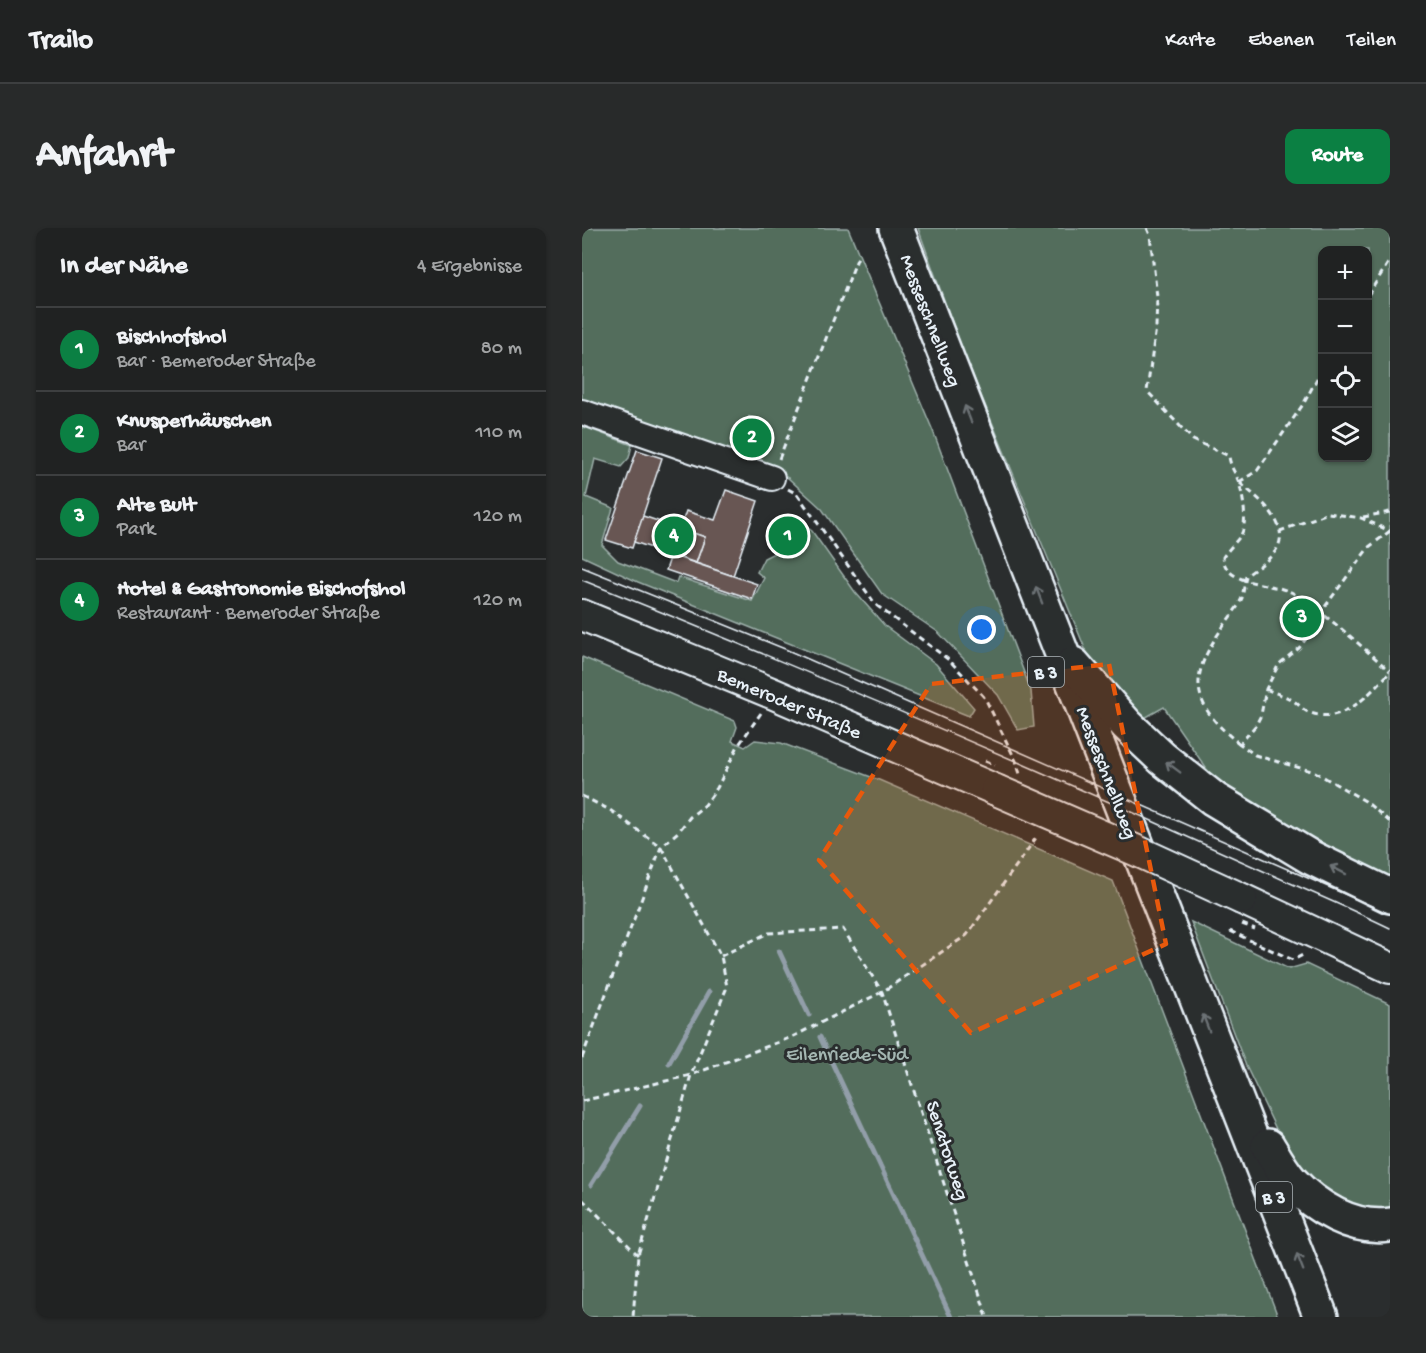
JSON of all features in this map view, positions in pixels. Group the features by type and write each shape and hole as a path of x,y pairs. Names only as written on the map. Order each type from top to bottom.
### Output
{"highway":[{"name":"Messeschnellweg","path":"896,228 1321,1317"},
{"name":"Messeschnellweg","path":"866,241 1297,1317"},
{"path":"1060,650 1161,758 1205,792 1311,857 1390,896"},
{"path":"1228,1078 1282,1169 1305,1195 1351,1222 1365,1226 1390,1225"}],"main road":[{"name":"Bemeroder Straße","path":"582,615 774,694 1135,850 1390,968"}],"lane":[{"path":"582,412 772,478"}],"path":[{"path":"1147,228 1150,235 1157,297 1156,327 1147,391 1193,440 1229,456 1239,482 1244,508 1243,527 1241,534 1223,557 1223,565 1229,573 1288,591 1321,612 1390,672 1348,710 1329,715 1311,714 1293,700 1266,689"},
{"path":"772,478 795,415 866,241"},
{"path":"1372,289 1390,260"},
{"path":"1239,482 1257,471 1304,403 1318,378"},
{"path":"1239,482 1277,520 1282,539 1276,552 1244,579 1242,598 1207,652 1201,667 1198,688 1203,706 1226,734 1255,755 1315,772 1365,801 1390,822"},
{"path":"1361,518 1390,512"},
{"path":"1240,744 1250,734 1262,715 1266,689 1279,664 1305,640 1321,612 1369,547 1390,531 1361,518 1328,513 1280,531"},
{"path":"582,1058 661,847 705,805 717,788 738,746 757,720"},
{"path":"582,796 610,810 661,847 721,957 727,987 691,1075 638,1255 633,1317"},
{"name":"Senatorweg","path":"721,957 768,933 843,929 882,992 987,1317"},
{"path":"1230,931 1293,960 1307,953"},
{"path":"582,1101 691,1075 792,1038 882,992"},
{"path":"582,1199 638,1255"}],"highlighted area":[{"path":"1109,664 1166,944 971,1033 819,860 931,684"}],"green space":[{"path":"582,228 848,228 933,431 1031,691 1034,727 1018,730 998,695 938,632 882,594 822,509 788,478 759,465 582,406"},
{"path":"918,228 1390,228 1390,882 1359,867 1219,787 1164,707 1141,720 1106,679 1086,651 960,344"},
{"path":"582,426 632,445 629,458 621,467 595,459 586,497 613,508 602,545 618,561 676,583 678,577 752,601 764,578 757,572 764,558 782,549 782,531 800,522 812,531 855,592 885,626 936,664 974,708 969,716 638,582 582,556"},
{"name":"Eilenriede-Süd","path":"582,657 735,721 737,727 732,741 745,747 755,740 781,743 879,780 1113,881 1278,1317 582,1317"},
{"path":"1191,922 1289,969 1306,964 1390,1004 1390,1216 1363,1215 1297,1173 1246,1066"}],"building":[{"path":"749,417 766,423 754,460 737,454"},
{"path":"637,450 662,458 632,548 606,540"},
{"path":"726,490 758,501 733,576 696,563 705,537 680,529 686,511 715,520"},
{"path":"643,516 705,537 696,563 634,542"},
{"path":"671,555 757,584 752,599 666,570"}],"waterway":[{"path":"779,951 809,1015"},
{"path":"669,1063 709,992"},
{"path":"820,1037 951,1317"},
{"path":"591,1185 640,1106"}],"tram line":[{"path":"582,567 785,649 1390,914"},
{"path":"582,580 928,723 1390,928"}],"place":[{"name":"Knusperhäuschen","path":"752,438"},
{"name":"Hotel & Gastronomie Bischofshol","path":"674,536"},
{"name":"Bischhofshol","path":"788,536"},
{"name":"Alte Bult","path":"1302,618"}]}
